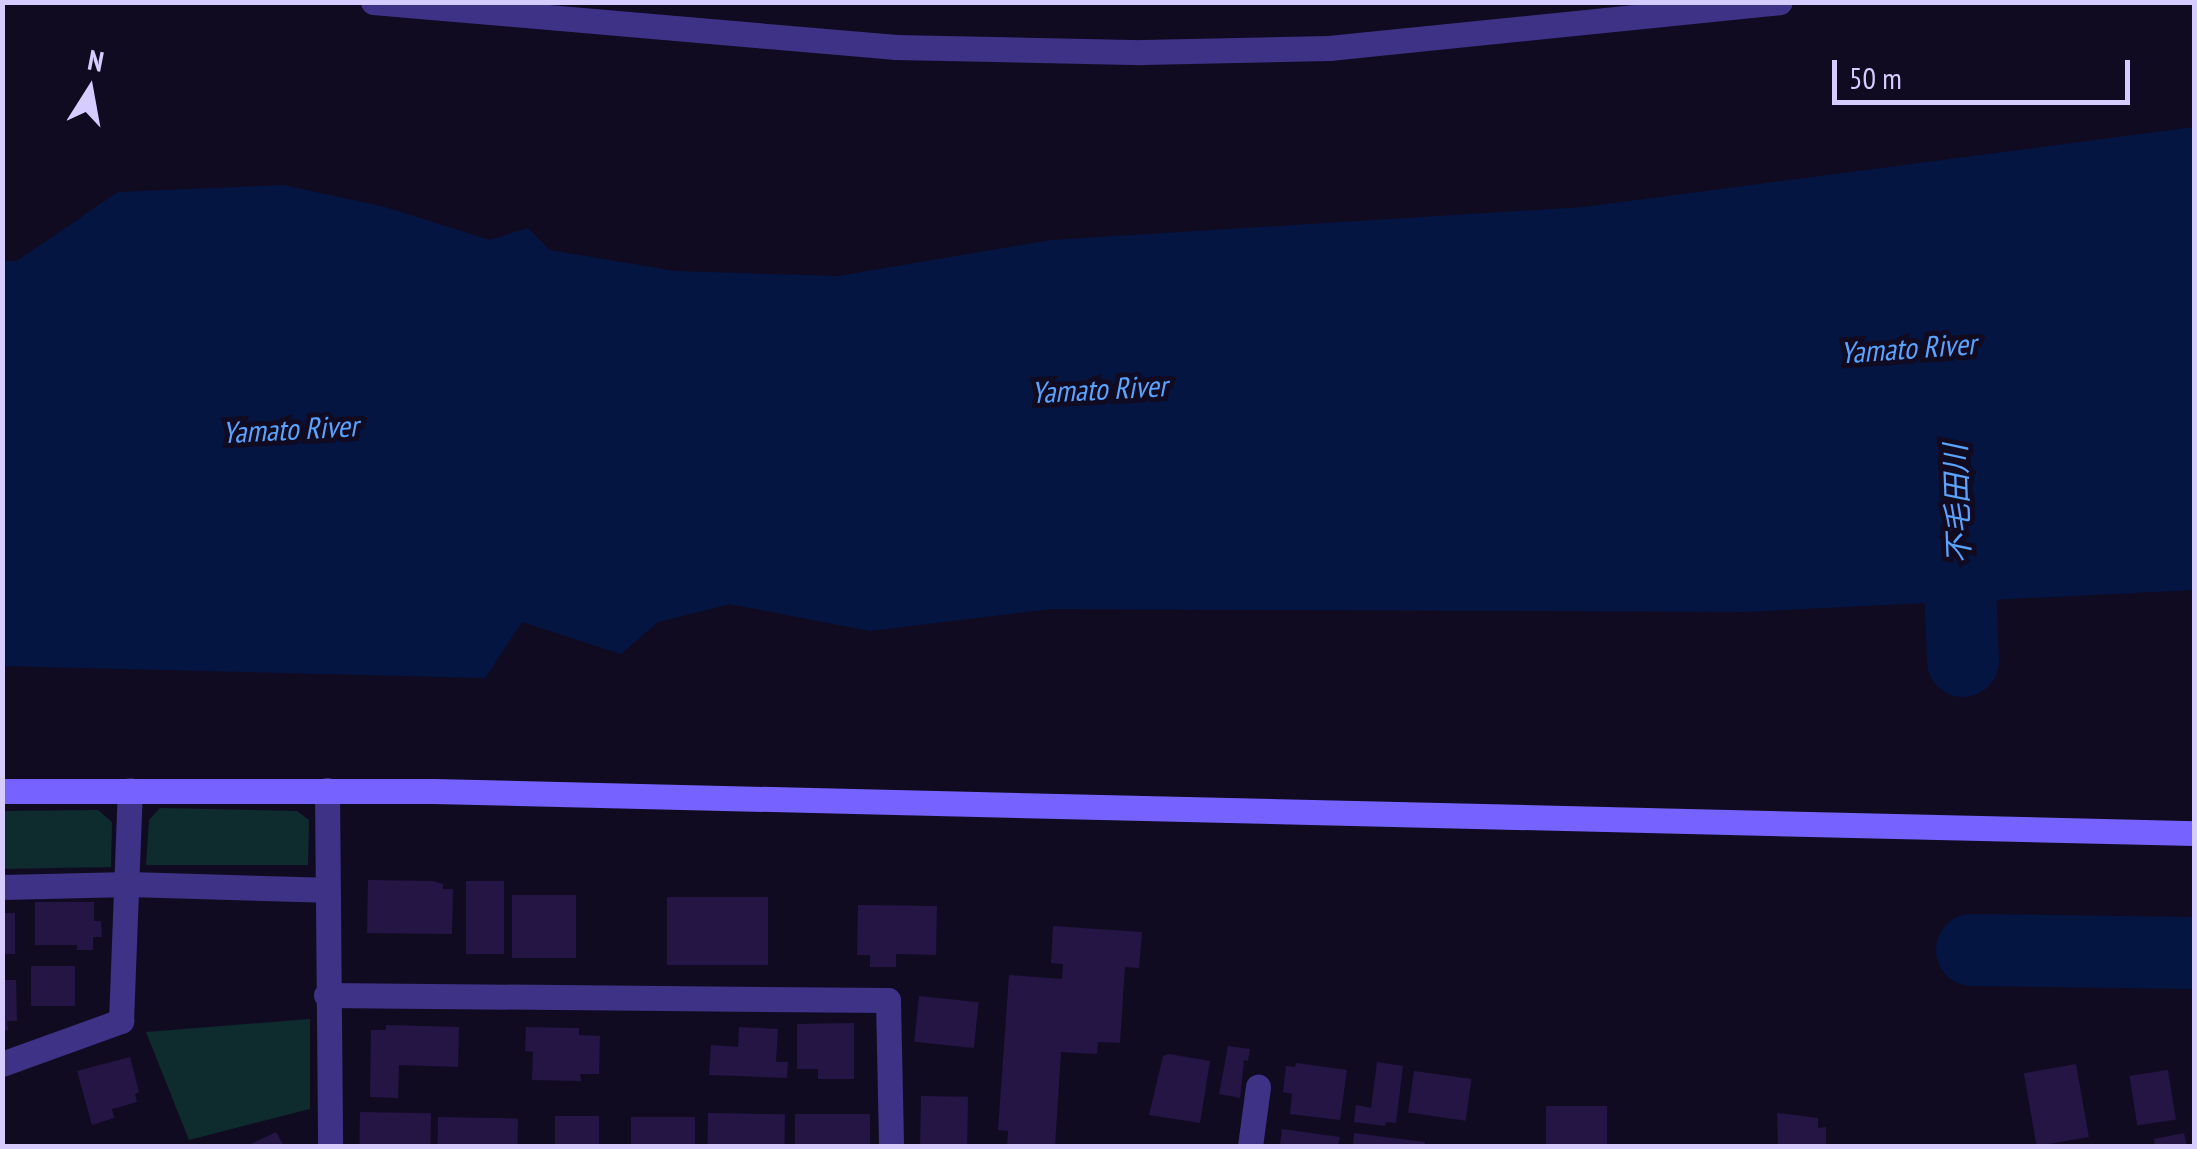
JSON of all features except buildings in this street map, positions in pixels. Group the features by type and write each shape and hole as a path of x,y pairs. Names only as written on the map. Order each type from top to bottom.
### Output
{"street":[{"path":"373,2 896,47 1105,51 1329,48 1780,2"},
{"path":"1600,2 1622,20"},
{"path":"2,1064 121,1021 130,790"},
{"path":"327,790 330,1146"},
{"path":"2,791 327,790 2194,833"},
{"path":"2,888 128,884 326,890"},
{"path":"326,996 888,1000 891,1146"},
{"path":"1250,1146 1258,1087"}],"green space":[{"path":"160,808 297,811 309,820 308,865 146,865 149,820"},
{"path":"98,810 112,822 111,867 3,869 3,811"},
{"path":"310,1019 310,1109 189,1140 146,1032"}],"water":[{"name":"Yamato River","path":"2194,127 2194,590 1744,612 1050,609 870,631 730,604 658,622 621,654 522,622 485,678 3,666 3,261 17,261 118,192 283,185 385,207 490,240 528,228 550,250 675,271 838,276 1051,240 1584,207"}],"waterway":[{"name":"不毛田川","path":"1957,505 1963,661"},
{"name":"不毛田川","path":"1972,950 2194,953"}]}
